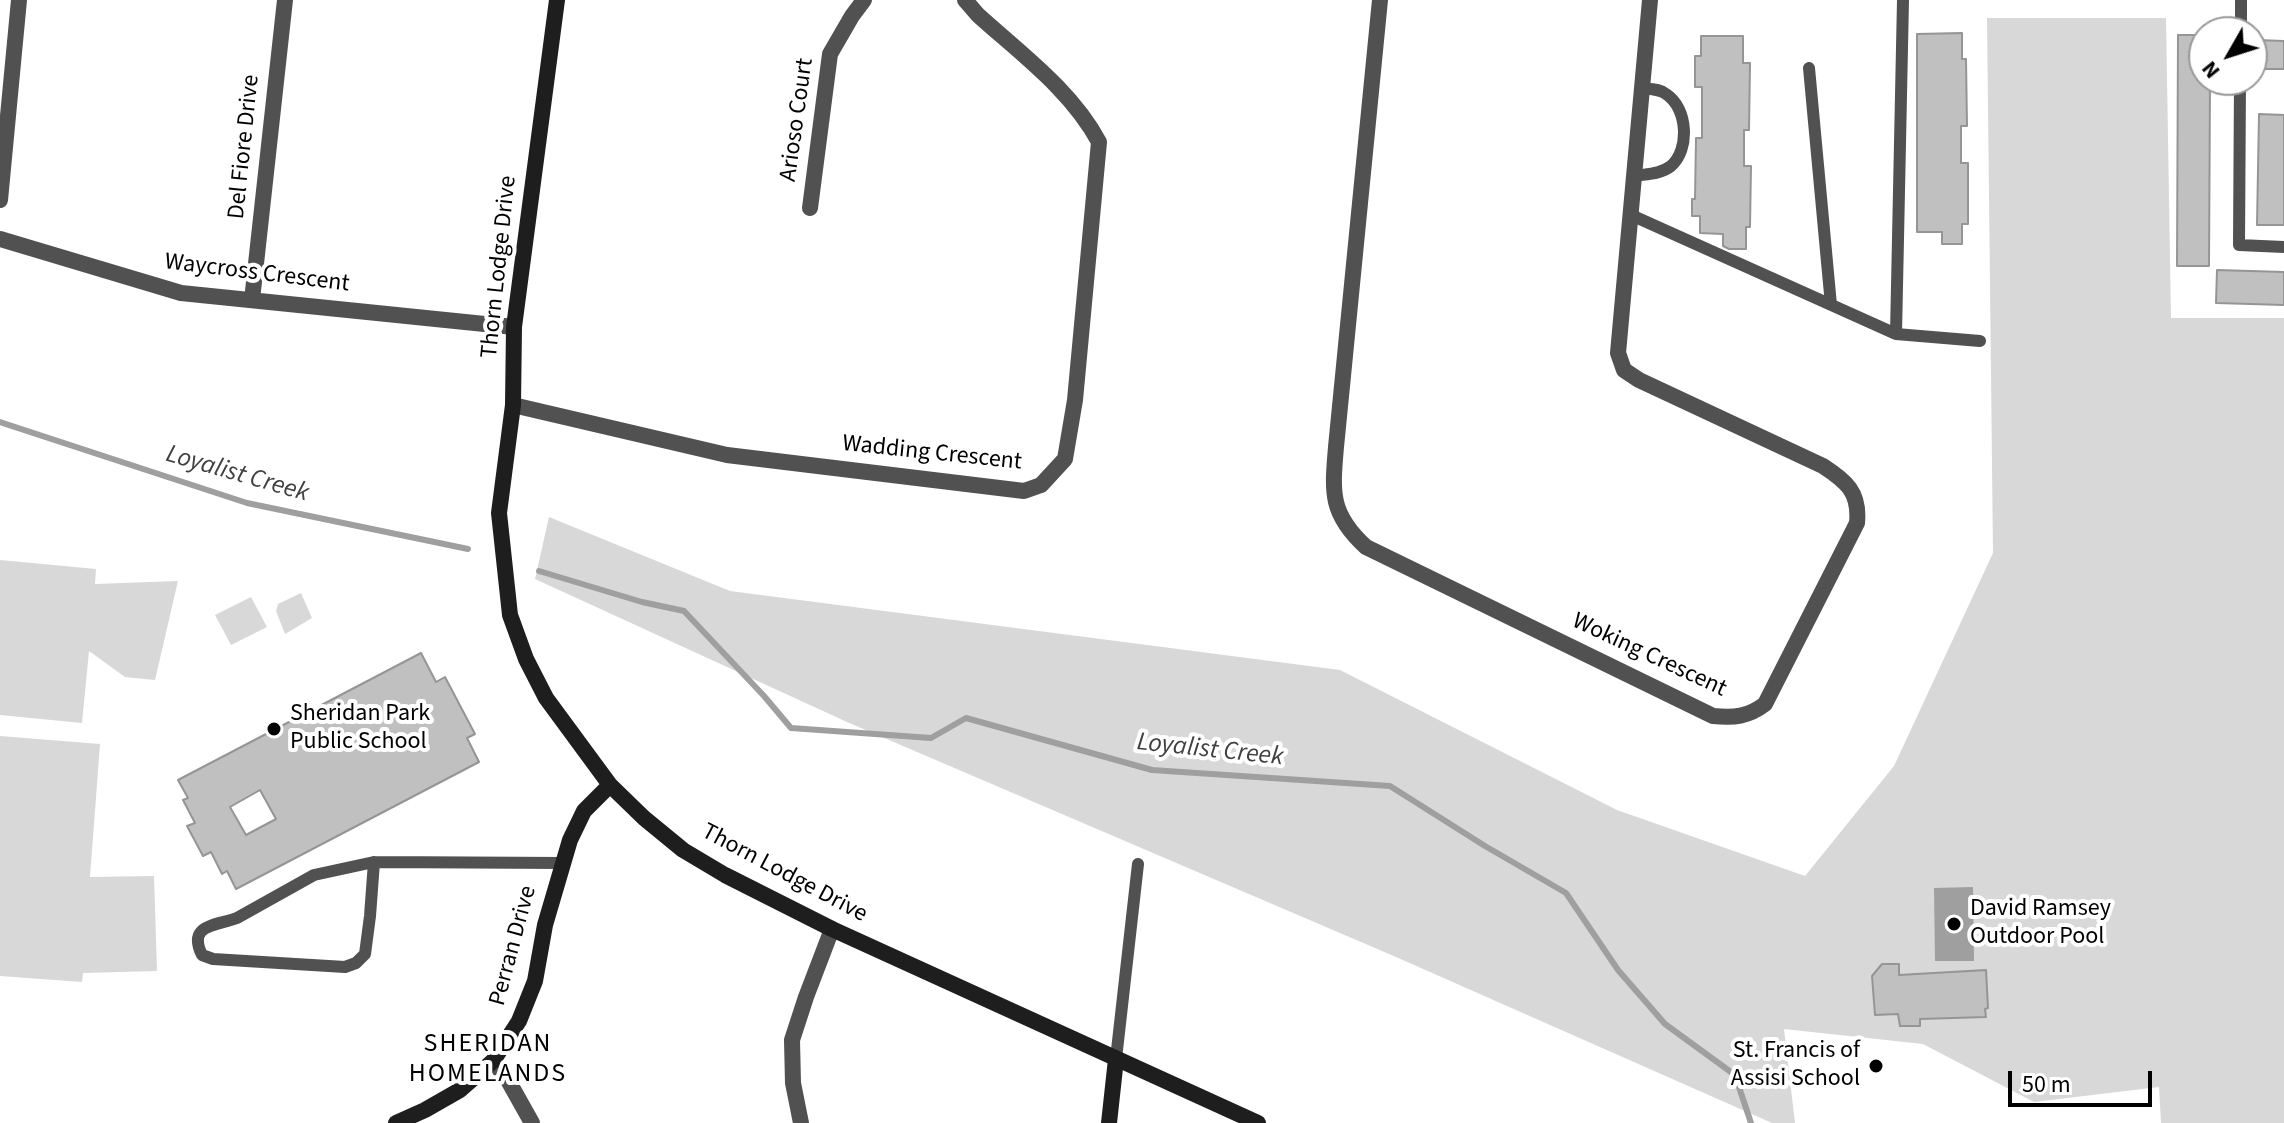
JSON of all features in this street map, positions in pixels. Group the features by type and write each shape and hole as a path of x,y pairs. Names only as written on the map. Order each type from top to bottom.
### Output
{"street":[{"path":"0,200 19,0"},
{"name":"Del Fiore Drive","path":"252,300 285,0"},
{"name":"Thorn Lodge Drive","path":"557,0 514,327 513,405 499,513 510,615 526,659 546,698 610,785 683,850 725,875 832,929 1258,1123"},
{"name":"Arioso Court","path":"810,208 830,54 864,0"},
{"name":"Wadding Crescent","path":"513,405 727,455 1024,491 1041,485 1065,459 1075,400 1099,142 1091,126 1068,97 965,0"},
{"name":"Woking Crescent","path":"1380,0 1332,490 1338,511 1353,535 1366,547 1713,716 1733,718 1752,714 1765,704 1857,523 1858,507 1845,481 1823,466 1639,380 1624,370 1618,353 1650,0"},
{"name":"Waycross Crescent","path":"0,239 181,293 514,327"},
{"name":"Perran Drive","path":"396,1123 460,1090 493,1061 519,1021 535,981 545,925 570,840 584,811 610,785"},
{"path":"801,1123 793,1083 792,1040 832,929"},
{"path":"1109,1123 1116,1059"},
{"path":"493,1061 532,1123"}],"lane":[{"path":"1896,334 1903,0"},
{"path":"1809,68 1831,305"},
{"path":"1635,176 1667,169 1679,157 1683,146 1683,121 1673,100 1663,91 1642,88"},
{"path":"2240,96 2239,245 2284,247"},
{"path":"1631,215 1896,334 1980,341"},
{"path":"374,862 365,954 356,963 345,967 213,959 202,955 197,944 199,934 211,923 237,918 314,875 374,862 563,863"},
{"path":"1116,1059 1138,864"}],"shaded area":[{"path":"1987,18 2166,18 2171,318 2284,318 2284,1123 2161,1123 2159,1087 2034,1102 1923,1044 1784,1029 1795,1123 1772,1123 1396,957 847,722 535,579 549,517 730,591 1340,670 1617,810 1805,876 1894,766 1993,553"},
{"path":"0,560 96,569 95,584 178,581 155,680 125,677 89,651 82,723 0,715"},
{"path":"301,593 312,618 285,634 276,611 278,604"},
{"path":"251,597 267,627 231,645 215,615"},
{"path":"0,736 100,744 90,877 154,876 157,971 83,973 82,982 0,976"},
{"name":"David Ramsey Outdoor Pool","path":"1973,887 1974,961 1935,961 1934,888"}],"building":[{"path":"1962,33 1962,59 1966,59 1967,126 1961,126 1961,163 1968,163 1968,224 1962,224 1962,244 1942,244 1942,232 1917,232 1917,34"},
{"path":"2178,35 2188,35 2188,96 2210,96 2209,266 2177,266"},
{"path":"1701,36 1743,36 1743,63 1750,63 1749,130 1744,130 1744,166 1751,166 1750,227 1746,227 1746,249 1723,246 1723,234 1700,233 1700,216 1692,216 1696,138 1702,138 1702,87 1695,87 1695,56 1701,56"},
{"path":"2268,40 2284,41 2284,69 2268,69"},
{"path":"2259,114 2284,115 2284,225 2257,225"},
{"path":"2217,270 2284,272 2284,305 2216,303"},
{"path":"421,653 436,682 445,677 475,734 467,738 479,762 236,889 227,871 222,874 211,852 203,856 187,826 195,823 183,800 188,798 178,780","holes":["260,790 276,819 246,835 230,807"]},
{"path":"1882,964 1899,964 1899,975 1986,970 1986,1017 1920,1019 1920,1026 1900,1026 1898,1014 1875,1015 1872,976"}],"waterway":[{"name":"Loyalist Creek","path":"0,422 247,503 468,549"},
{"name":"Loyalist Creek","path":"539,571 642,602 684,611 791,728 931,738 966,718 1152,770 1390,786 1566,893 1618,970 1665,1024 1735,1075 1751,1123"}],"place":[{"name":"Sheridan Park Public School","path":"274,729"},
{"name":"David Ramsey Outdoor Pool","path":"1954,924"},
{"name":"St. Francis of Assisi School","path":"1876,1066"}],"district":[{"name":"SHERIDAN HOMELANDS","path":"488,1060"}]}
